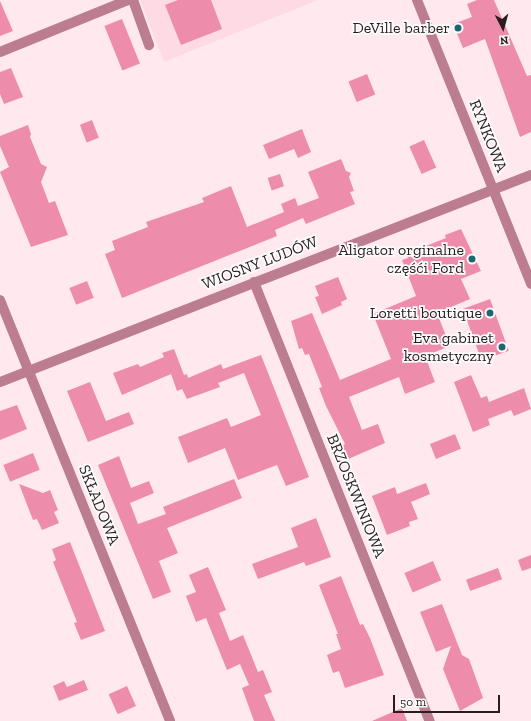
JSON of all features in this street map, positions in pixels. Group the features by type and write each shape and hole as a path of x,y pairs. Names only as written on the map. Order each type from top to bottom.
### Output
{"street":[{"path":"0,52 128,0"},
{"path":"133,0 149,45"},
{"name":"RYNKOWA","path":"417,0 531,284"},
{"name":"WIOSNY LUDÓW","path":"0,382 471,196 494,190 531,175"},
{"name":"BRZOSKWINIOWA","path":"254,282 430,721"},
{"name":"SKŁADOWA","path":"0,300 170,721"}],"shaded area":[{"path":"140,0 318,0 164,62"}],"building":[{"path":"178,0 211,0 222,29 181,45 165,5"},
{"path":"477,0 494,0 527,76 531,75 531,132 520,137 485,39 463,48 453,24 472,17 467,4"},
{"path":"0,1 13,31 0,36"},
{"path":"122,19 140,64 122,71 104,26"},
{"path":"11,68 23,97 4,104 0,94 0,72"},
{"path":"367,74 375,94 357,102 348,81"},
{"path":"92,120 99,138 87,142 80,125"},
{"path":"28,125 31,134 30,137 41,164 47,167 41,182 49,203 55,201 68,235 31,247 0,172 9,167 0,146 0,136"},
{"path":"302,129 311,152 298,158 294,149 269,159 263,145"},
{"path":"424,140 436,167 422,174 409,147"},
{"path":"341,159 346,171 351,173 349,177 354,191 350,192 355,204 306,224 303,218 275,230 277,236 122,298 105,254 115,250 112,241 148,227 146,222 204,202 202,198 231,186 247,227 284,212 281,204 295,198 298,206 319,198 308,172"},
{"path":"280,174 284,186 272,190 268,178"},
{"path":"461,229 481,271 461,279 470,299 437,313 450,346 425,356 435,382 405,394 399,377 349,397 362,430 378,424 385,443 346,460 341,446 345,444 326,406 319,388 322,387 309,354 305,355 302,348 299,349 291,321 312,313 340,380 391,359 373,314 416,296 402,260 408,258 406,254 446,238 445,235"},
{"path":"338,277 347,299 341,302 342,305 322,314 315,297 319,296 315,286"},
{"path":"87,281 94,298 76,305 69,288"},
{"path":"490,299 509,351 482,361 463,309"},
{"path":"174,349 184,375 187,374 188,378 221,364 223,369 261,355 309,477 286,486 277,465 238,480 225,448 188,463 178,437 227,418 231,427 261,415 244,373 218,383 220,387 187,399 182,389 177,391 171,374 122,395 113,373 138,364 140,367 164,357 162,353"},
{"path":"471,375 481,398 487,396 489,402 524,388 531,409 514,416 511,410 488,419 490,425 473,432 454,382"},
{"path":"90,382 106,421 129,412 134,424 88,442 67,391"},
{"path":"17,405 27,429 0,440 0,411"},
{"path":"455,434 461,449 436,459 430,444"},
{"path":"33,453 40,470 10,482 3,465"},
{"path":"119,456 131,488 149,481 154,493 130,503 138,524 166,514 163,507 234,479 242,498 167,528 178,553 159,561 171,592 153,599 98,465"},
{"path":"426,483 430,494 411,502 418,519 409,522 410,526 387,535 372,496 395,487 397,494"},
{"path":"19,484 43,493 50,490 58,510 54,512 59,523 42,530 37,519 33,520"},
{"path":"316,518 331,557 306,566 304,562 258,579 252,564 298,547 291,528"},
{"path":"70,542 105,631 81,640 74,623 77,622 53,562 56,560 52,549"},
{"path":"531,555 531,568 522,571 518,560"},
{"path":"433,561 441,580 413,592 404,573"},
{"path":"208,567 226,610 219,613 230,641 243,635 258,672 263,670 272,692 264,695 275,721 254,721 242,688 249,685 240,664 227,670 206,618 196,622 186,596 196,592 189,575"},
{"path":"498,568 502,579 470,591 466,580"},
{"path":"341,576 360,625 363,624 370,638 384,675 345,688 339,671 333,673 327,655 341,649 336,634 338,634 319,585"},
{"path":"442,604 462,655 469,659 483,698 460,711 443,669 451,646 436,652 420,612"},
{"path":"84,680 88,690 59,701 53,686 64,681 67,687"},
{"path":"127,686 136,706 118,714 109,694"},
{"path":"402,708 407,721 372,721"}],"place":[{"name":"DeVille barber","path":"458,28"},
{"name":"Aligator orginalne częśći Ford","path":"472,259"},
{"name":"Loretti boutique","path":"490,313"},
{"name":"Eva gabinet kosmetyczny","path":"502,347"}]}
